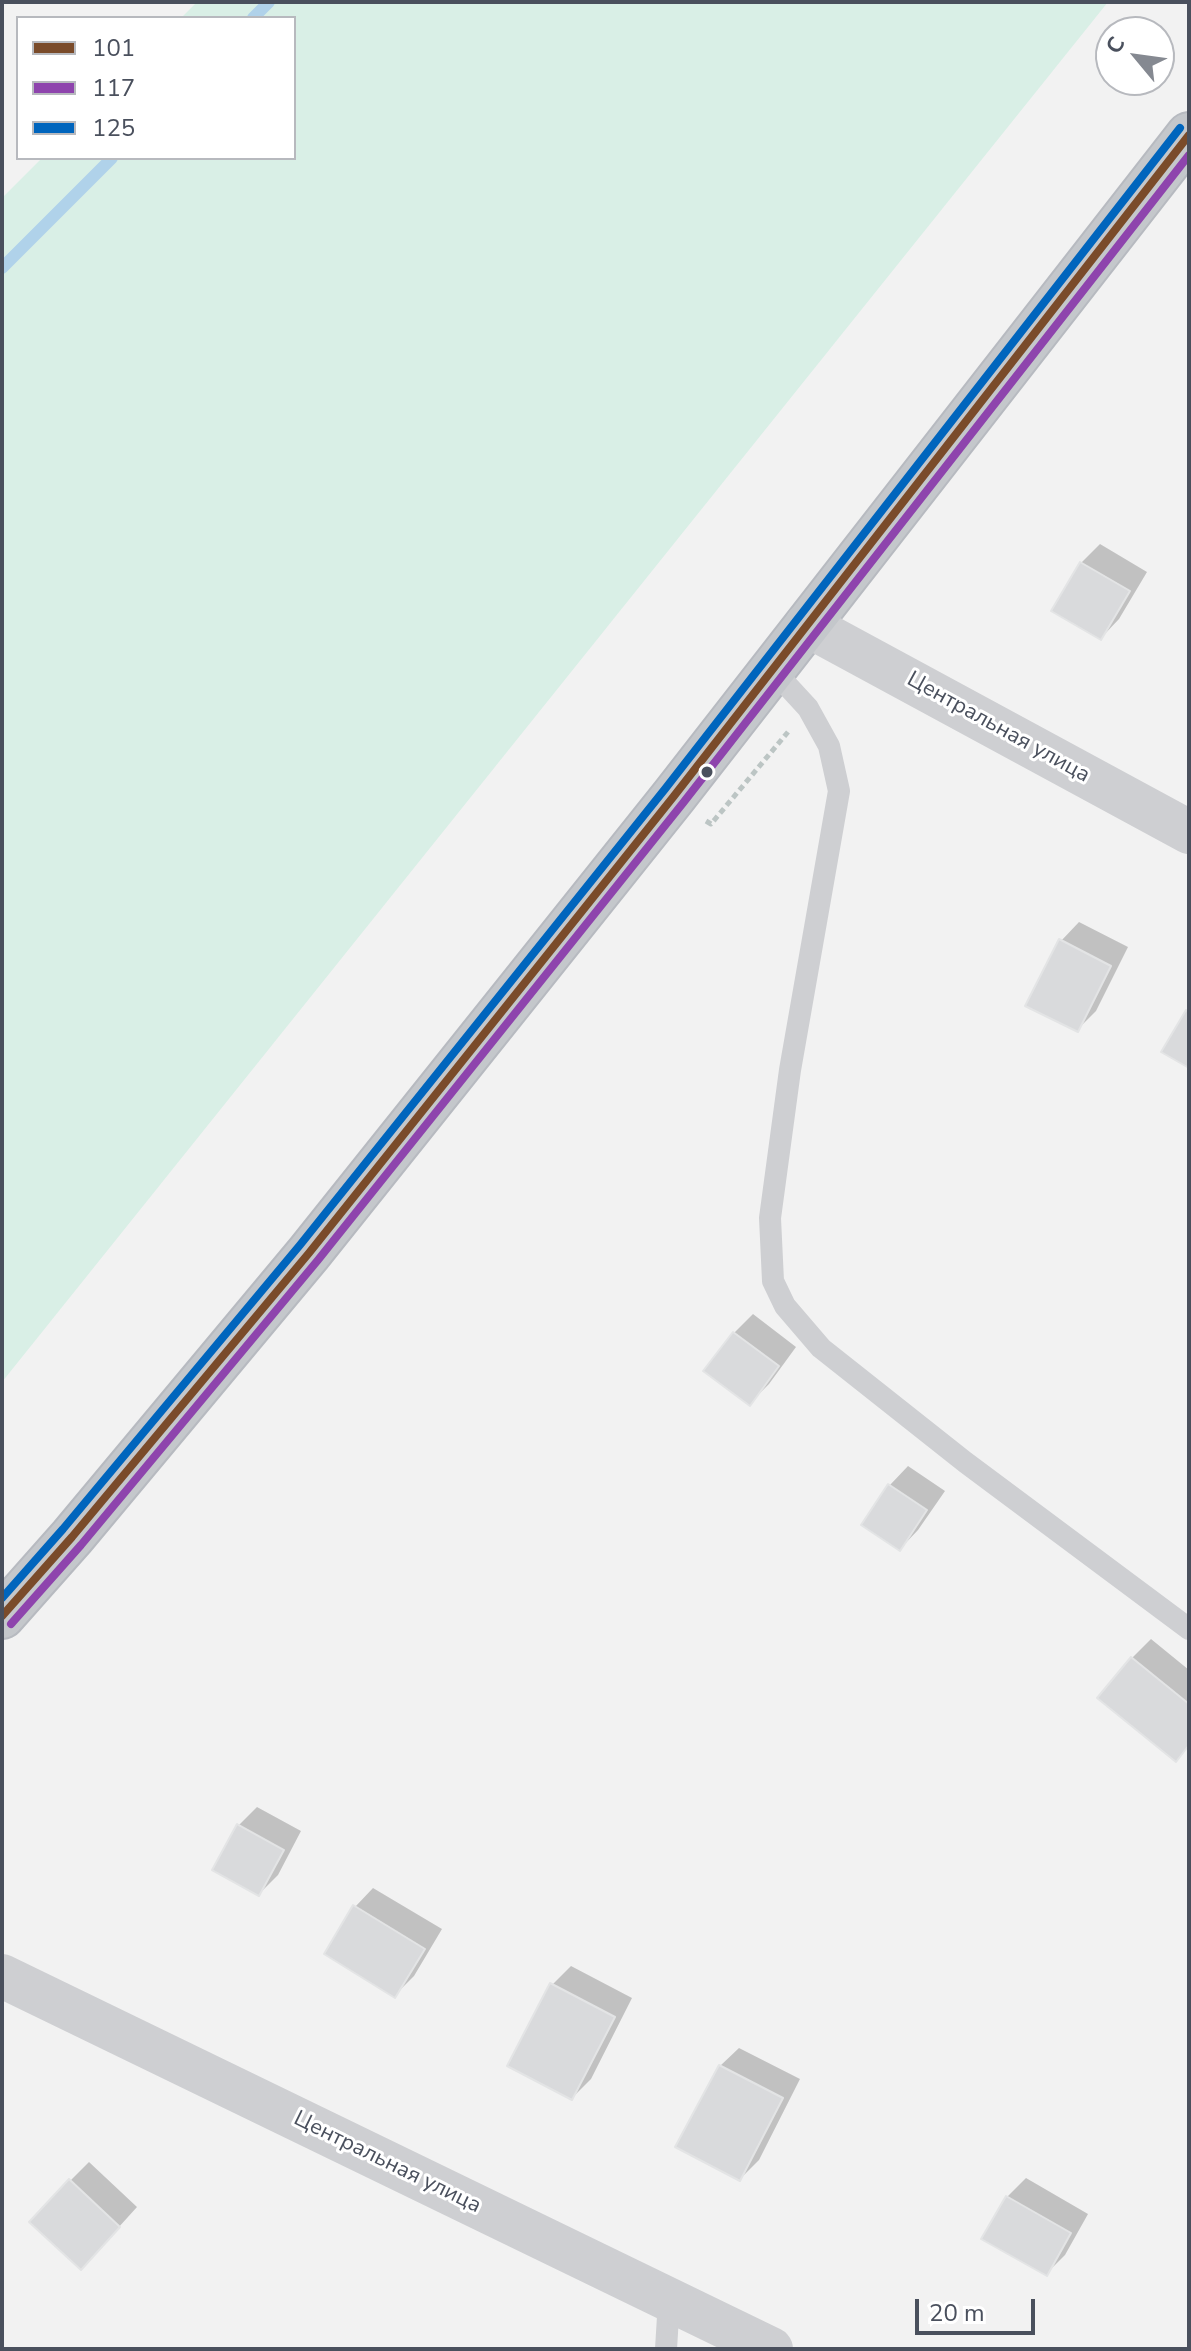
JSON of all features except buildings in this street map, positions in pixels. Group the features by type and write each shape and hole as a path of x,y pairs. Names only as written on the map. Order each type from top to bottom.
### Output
{"highway":[{"path":"2,1616 72,1537 309,1253 773,670 1189,135"}],"street":[{"name":"Центральная улица","path":"807,625 1189,832"},
{"name":"Центральная улица","path":"2,1976 771,2349"}],"lane":[{"path":"773,670 808,708 829,746 839,791 790,1070 770,1218 773,1281 785,1306 821,1348 965,1462 1189,1629"},
{"path":"666,2349 669,2300"}],"green space":[{"path":"197,2 1108,2 2,1382 2,198 40,160 296,160 296,16 183,16"}],"waterway":[{"path":"255,16 269,2"},
{"path":"2,268 110,160"}],"transit line":[{"name":"125","path":"2,1598 300,1245 665,789 1180,128"},
{"name":"101","path":"2,1616 72,1537 309,1253 674,796 1189,135"},
{"name":"117","path":"11,1624 81,1545 318,1260 683,803 1189,155"}]}
